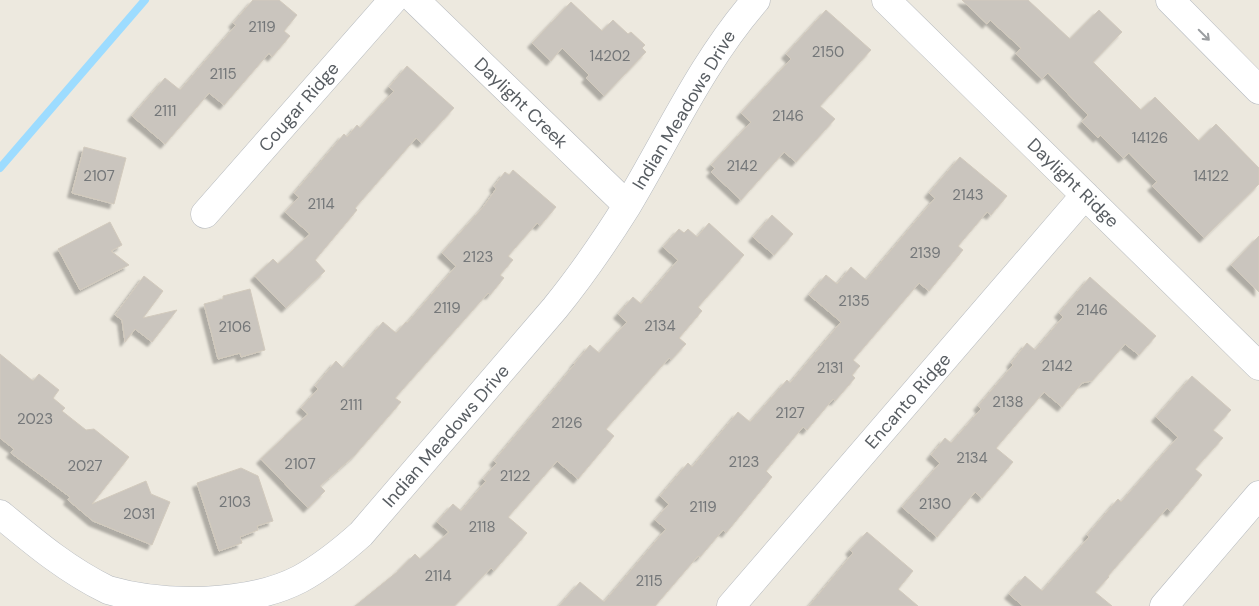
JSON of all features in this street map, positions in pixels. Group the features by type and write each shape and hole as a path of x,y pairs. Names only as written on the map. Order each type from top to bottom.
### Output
{"street":[{"name":"Cougar Ridge","path":"206,214 392,0"},
{"name":"Daylight Creek","path":"415,0 627,205"},
{"name":"Indian Meadows Drive","path":"0,514 54,558 110,591 140,601 176,606 238,602 299,580 332,559 361,534 555,308 583,272 627,205 678,113 744,14 756,0"},
{"name":"Daylight Ridge","path":"886,0 1259,366"},
{"path":"1170,0 1259,90"},
{"name":"Encanto Ridge","path":"731,606 1085,195"},
{"path":"1164,606 1259,495"}],"building":[{"path":"253,0 279,0 297,15 284,31 290,36 272,57 269,53 224,105 209,93 165,144 132,116 165,78 180,90 236,25 233,23"},
{"path":"962,0 1028,0 1070,39 1099,10 1122,32 1093,62 1141,110 1155,97 1199,141 1216,124 1259,168 1259,184 1204,238 1152,186 1157,182 1129,153 1123,158 1100,135 1098,138 1082,122 1088,115 1048,73 1042,79 1016,54 1021,48 990,20 987,24"},
{"path":"571,2 602,31 613,20 628,34 631,32 645,45 642,48 646,52 604,96 586,78 589,75 562,48 551,61 532,43"},
{"path":"826,10 871,50 820,106 835,119 796,162 784,152 741,200 711,172 715,168 711,165 751,122 741,113 791,59 786,54"},
{"path":"407,66 454,108 422,143 416,138 355,208 357,210 315,260 325,271 286,308 255,276 273,259 278,264 310,234 285,212 299,197 294,193 344,134 347,137 357,125 360,128 394,91 389,87"},
{"path":"84,147 126,158 114,204 72,193"},
{"path":"960,157 1007,196 991,215 987,212 958,246 963,250 929,291 919,283 853,360 860,366 852,375 855,378 835,401 833,399 807,430 803,427 766,471 772,477 726,533 723,530 655,606 559,606 580,582 604,602 666,529 655,520 669,504 660,496 688,463 692,467 738,412 750,422 787,380 790,383 841,322 809,295 826,275 837,284 851,267 866,280 935,198 929,193"},
{"path":"513,170 556,207 540,226 537,223 508,256 513,260 500,275 504,278 490,295 488,293 395,398 401,402 355,455 320,486 325,491 308,508 261,459 308,414 301,408 318,389 315,386 336,361 343,368 383,322 396,333 407,323 456,266 442,253 484,206 496,189 494,186 505,172 509,175"},
{"path":"772,215 793,234 774,255 753,237"},
{"path":"110,222 122,245 111,251 129,265 80,290 58,249"},
{"path":"709,223 744,255 698,307 702,311 679,338 686,344 671,360 669,358 606,429 614,436 578,479 557,461 508,517 527,533 494,571 491,568 454,606 355,606 397,572 415,554 420,559 449,532 437,522 453,504 461,511 486,481 483,479 497,463 494,461 590,345 599,353 627,322 618,314 633,297 641,304 678,260 663,247 679,229 684,233 688,229 697,237"},
{"path":"1259,236 1259,292 1231,265"},
{"path":"144,276 163,291 143,318 177,310 152,342 135,329 125,342 122,320 115,315"},
{"path":"1090,277 1156,336 1139,355 1125,344 1092,381 1082,383 1062,407 1044,392 996,448 1013,462 982,498 975,492 937,537 902,507 940,463 931,455 945,438 951,443 981,409 978,406 1013,365 1011,363 1027,343 1035,350 1063,317 1059,313"},
{"path":"250,289 265,350 241,357 240,353 218,359 204,304 223,299 223,296"},
{"path":"0,354 33,381 39,374 59,390 53,398 65,408 62,411 86,430 94,429 129,457 92,504 146,481 151,494 170,502 152,545 93,521 68,500 70,497 11,453 14,449 0,438"},
{"path":"1192,376 1231,410 1213,430 1223,438 1195,469 1202,475 1171,512 1167,508 1095,592 1112,606 1023,606 1009,594 1025,576 1042,591 1089,537 1087,535 1118,499 1121,502 1178,437 1156,417"},
{"path":"241,468 258,476 273,521 257,526 258,530 240,537 242,543 219,551 197,483"},
{"path":"867,532 913,571 898,589 918,606 809,606 853,553 850,550"}],"waterway":[{"path":"0,168 145,0"}]}
